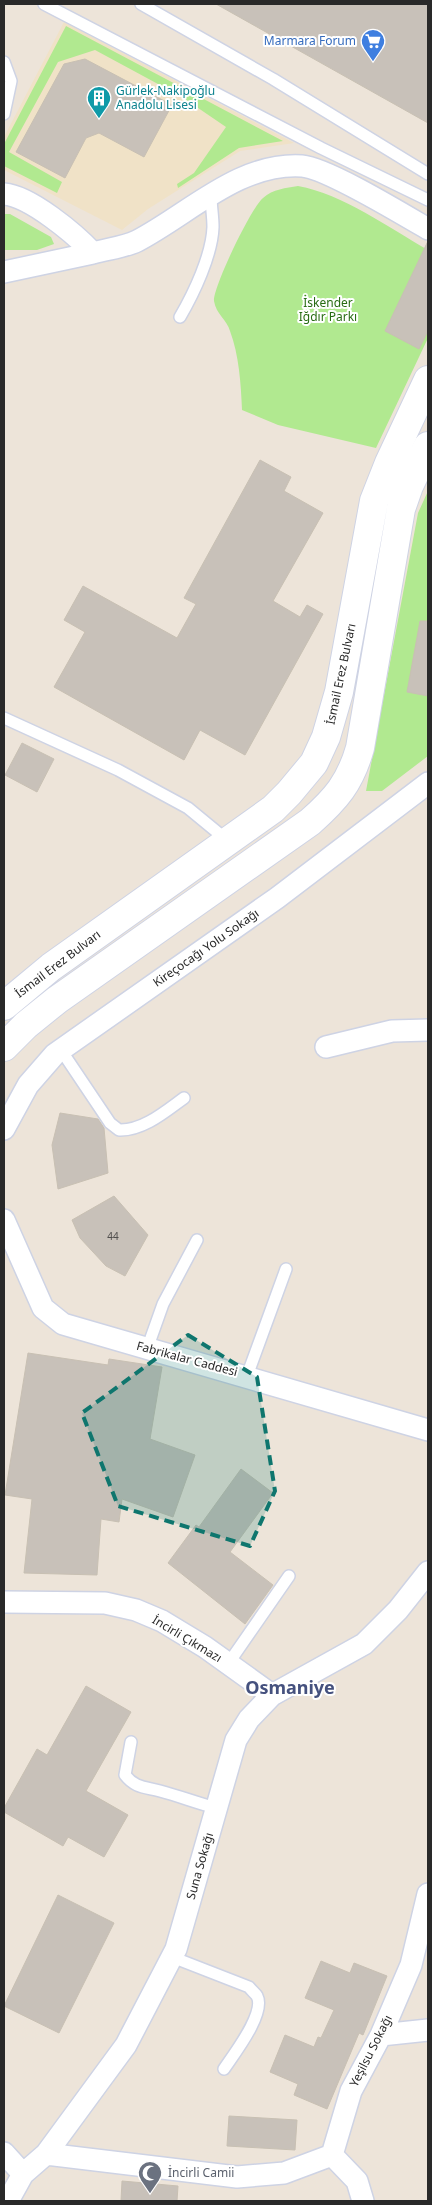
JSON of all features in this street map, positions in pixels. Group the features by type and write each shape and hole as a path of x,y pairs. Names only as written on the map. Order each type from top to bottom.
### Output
{"street":[{"path":"4,272 136,242 245,177 276,168 303,166 334,178 428,229"},
{"path":"4,194 44,212 76,236 93,252"},
{"name":"İsmail Erez Bulvarı","path":"4,1006 51,967 273,809 314,763 326,737 339,692 374,501 389,462 428,380"},
{"path":"4,1047 26,1024 57,1000 310,822 334,800 348,780 360,748 401,509 409,486 428,446"},
{"name":"Kireçocağı Yolu Sokağı","path":"4,1129 28,1085 61,1050 277,898 428,783"},
{"path":"326,1046 392,1030 428,1030"},
{"name":"Fabrikalar Caddesi","path":"4,1220 31,1286 43,1308 63,1324 428,1430"},
{"name":"Suna Sokağı","path":"8,2201 23,2174 46,2154 126,2046 172,1957 236,1740 249,1720 272,1695 364,1644 398,1610 428,1572"},
{"name":"İncirli Çıkmazı","path":"4,1602 105,1603 136,1610 162,1621 272,1695"},
{"name":"Yeşilsu Sokağı","path":"332,2154 351,2091 381,2035 411,1965 428,1894"},
{"path":"381,2035 428,2030"},
{"path":"4,2153 23,2174"},
{"path":"46,2154 237,2177 284,2173 332,2154 357,2181 362,2201"}],"lane":[{"path":"44,4 342,158 428,200"},
{"path":"141,4 273,79 428,174"},
{"path":"4,62 11,81 4,114"},
{"path":"334,178 342,158"},
{"path":"180,317 193,294 208,249 213,228 211,196"},
{"path":"4,718 118,770 188,808 228,841"},
{"path":"61,1050 114,1128 133,1129 163,1113 184,1098"},
{"path":"147,1349 163,1304 197,1240"},
{"path":"247,1376 286,1269"},
{"path":"228,1664 289,1576"},
{"path":"131,1742 125,1775 130,1782 146,1789 158,1790 216,1808"},
{"path":"172,1957 248,1987 257,1996 258,2009 255,2017 224,2069"}],"highlighted area":[{"path":"188,1335 257,1377 275,1491 250,1546 118,1506 82,1413"}],"shaded area":[{"path":"64,22 294,143 240,151 148,209 122,230 4,170 4,137"}],"green space":[{"path":"66,26 283,141 239,148 178,188 177,184 194,173 226,127 182,97 95,50 58,62 9,152 62,182 57,193 4,166 4,144"},
{"name":"İskender Iğdır Parkı","path":"298,186 332,196 349,204 428,250 428,338 376,448 278,425 242,410 236,350 229,327 215,306 215,293 234,248 257,205 271,193 280,189"},
{"path":"4,214 10,214 51,237 54,244 37,250 4,250"},
{"path":"428,491 428,756 382,791 366,791 418,513"}],"building":[{"name":"Marmara Forum","path":"216,4 428,4 428,123"},
{"name":"Gürlek-Nakipoğlu Anadolu Lisesi","path":"85,59 172,105 144,157 99,133 86,138 65,178 16,152 64,64"},
{"path":"428,241 428,331 419,349 385,331"},
{"path":"260,460 291,477 284,491 323,513 273,601 300,617 307,605 323,614 245,755 200,730 184,760 54,687 85,632 64,620 83,586 177,638 196,604 184,598"},
{"path":"420,621 428,621 428,696 407,692"},
{"path":"22,743 54,759 37,792 5,775"},
{"path":"60,1113 98,1119 104,1128 108,1173 58,1189 52,1145"},
{"path":"114,1196 148,1235 125,1276 106,1266 80,1238 72,1220"},
{"path":"28,1353 108,1365 109,1359 162,1367 150,1439 195,1455 173,1517 122,1499 119,1522 101,1519 97,1575 24,1573 32,1499 5,1495"},
{"path":"241,1469 273,1493 230,1552 273,1585 245,1624 168,1563 196,1525 199,1527"},
{"path":"86,1686 131,1712 86,1791 128,1815 104,1857 68,1837 63,1846 4,1812 4,1808 37,1749 47,1755"},
{"path":"58,1895 114,1923 59,2033 4,2006"},
{"path":"321,1961 350,1973 354,1963 387,1976 363,2035 359,2033 327,2109 294,2095 298,2084 270,2072 285,2035 314,2047 318,2037 321,2038 334,2010 305,1998"},
{"path":"229,2116 297,2120 295,2150 227,2146"},
{"name":"İncirli Camii","path":"122,2181 178,2186 177,2201 121,2201"}],"place":[{"name":"Marmara Forum","path":"373,62"},
{"name":"Gürlek-Nakipoğlu Anadolu Lisesi","path":"99,119"},
{"name":"İncirli Camii","path":"150,2194"}],"district":[{"name":"Osmaniye","path":"290,1688"}]}
